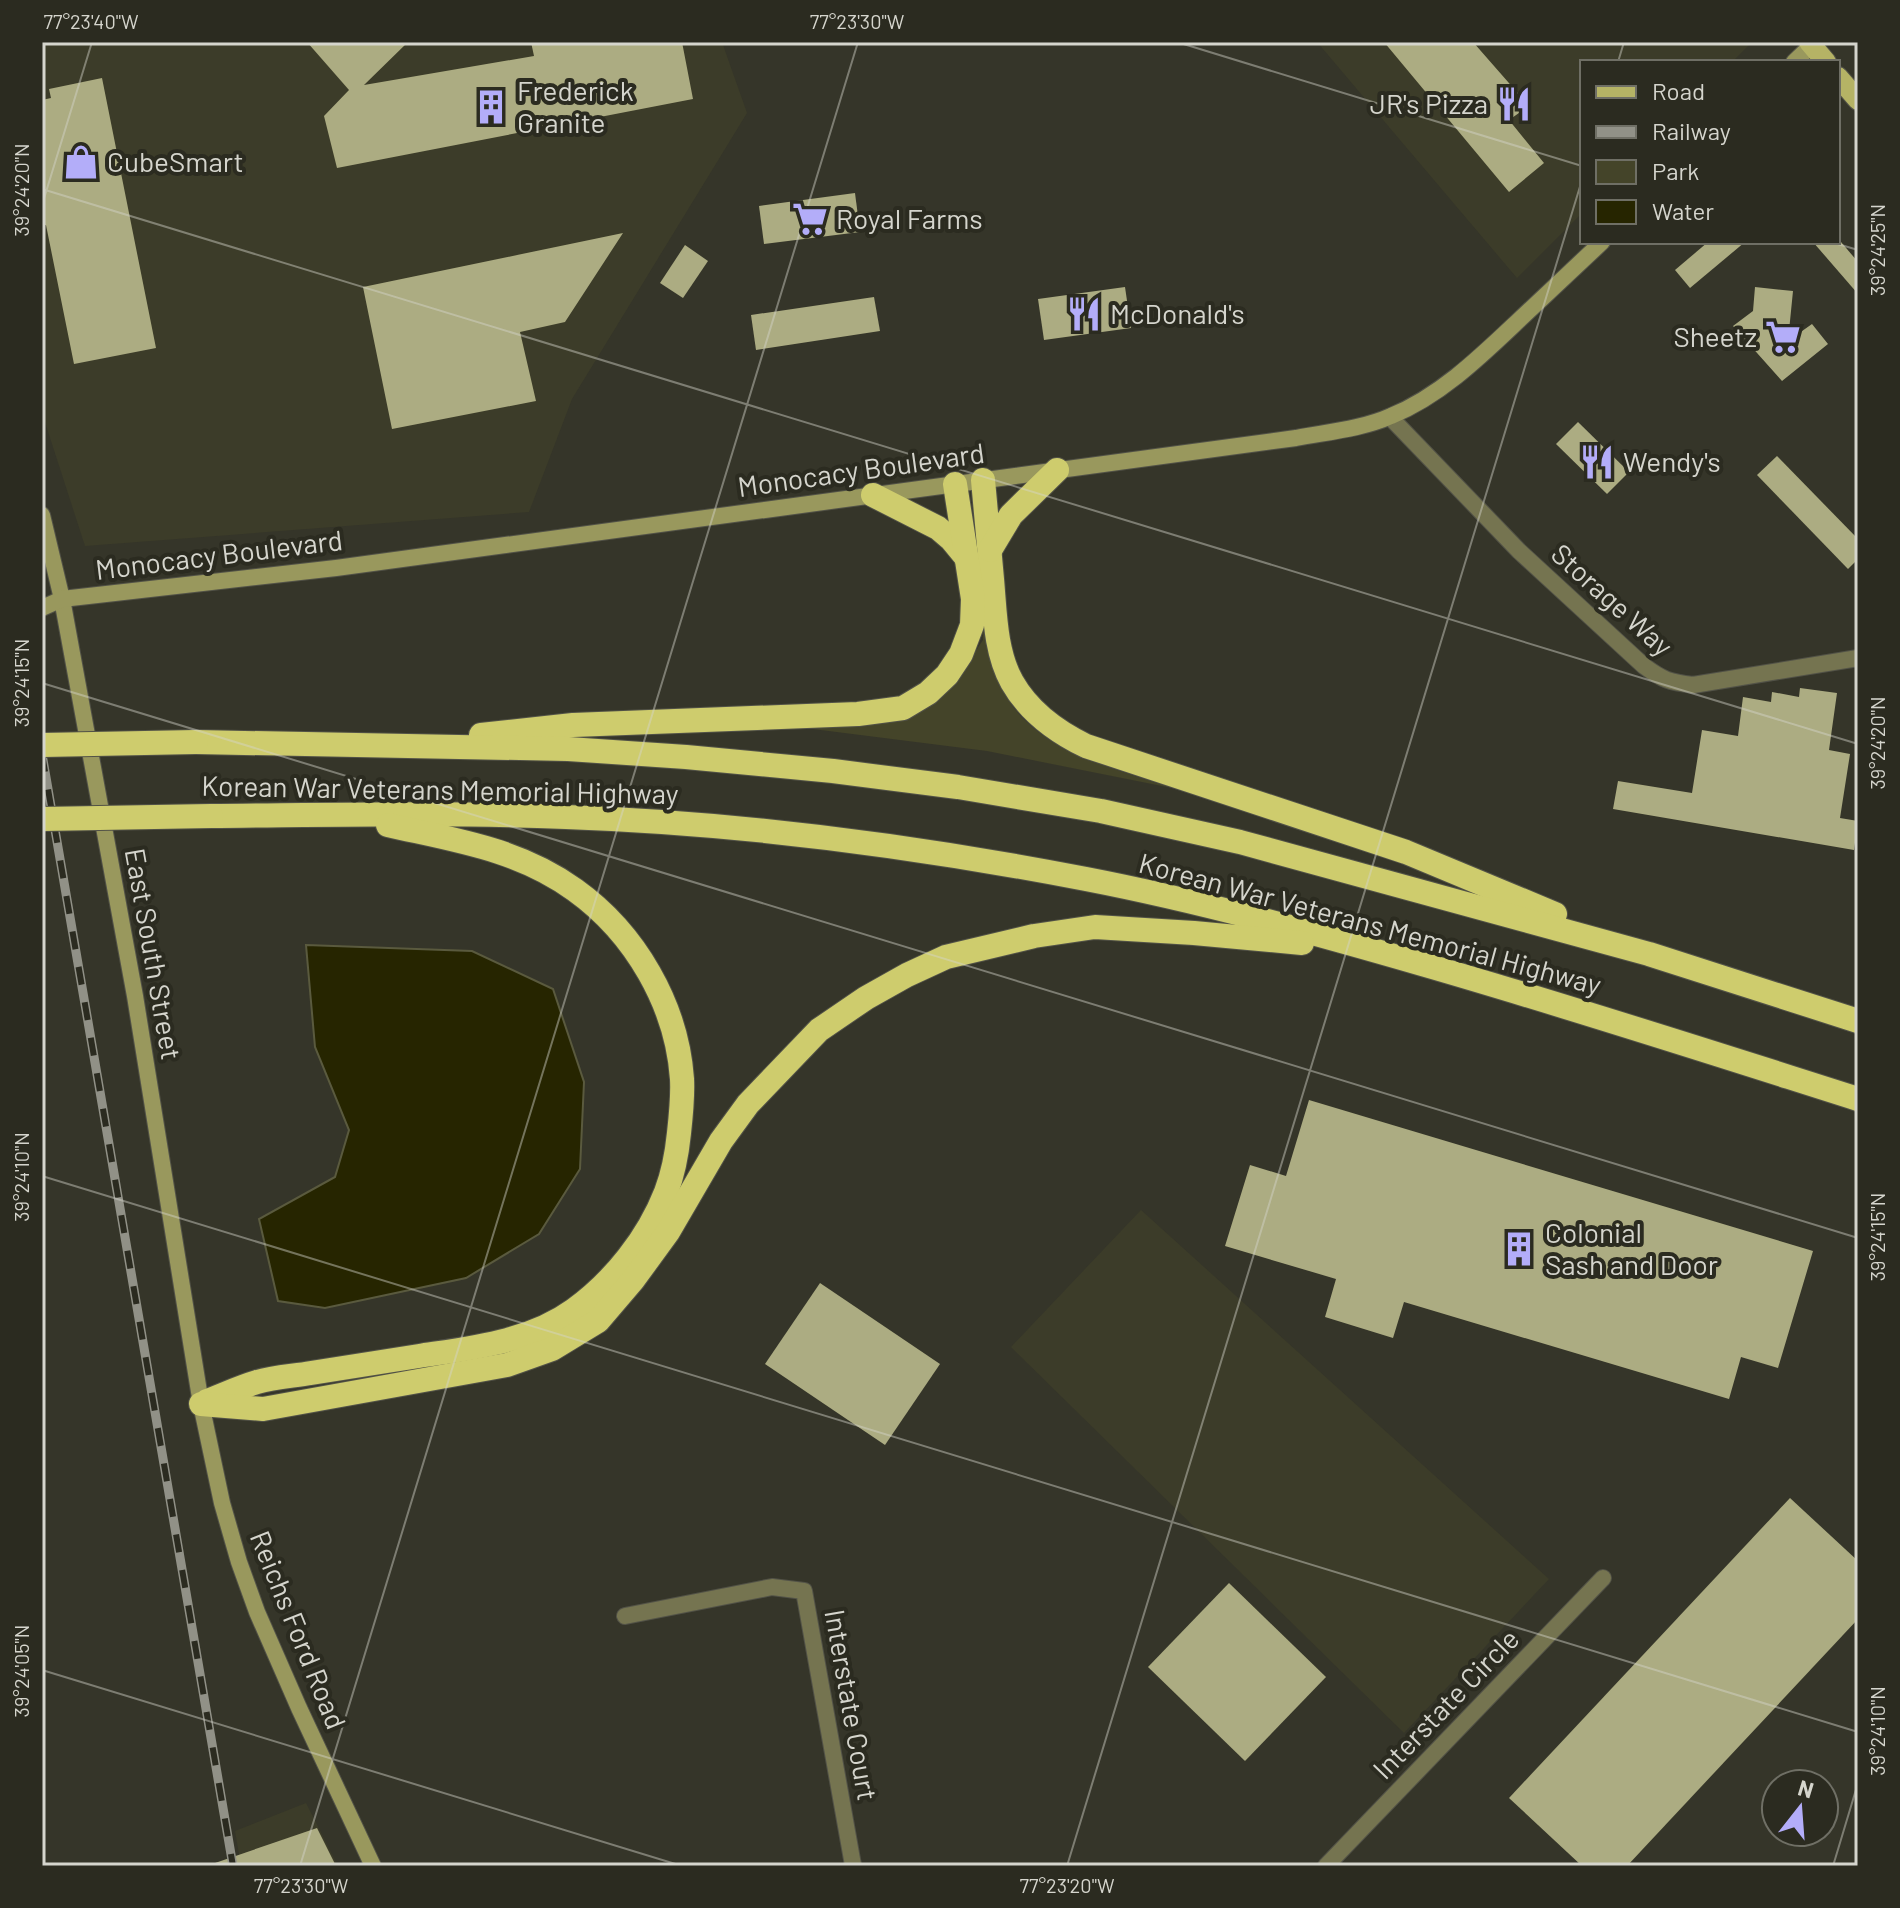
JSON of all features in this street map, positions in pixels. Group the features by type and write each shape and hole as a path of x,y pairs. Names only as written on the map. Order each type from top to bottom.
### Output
{"highway":[{"path":"990,550 1011,515 1057,470"},
{"path":"983,480 996,625 1002,657 1011,680 1043,721 1086,746 1406,852 1649,954"},
{"path":"389,745 573,725 858,714 903,708 928,693 947,675 961,654 972,625 973,599 955,484"},
{"path":"873,495 938,528 967,559"},
{"name":"Korean War Veterans Memorial Highway","path":"42,745 196,742 568,749 833,771 958,787 1101,811 1240,842 1649,954 1858,1021"},
{"path":"201,1404 259,1381 470,1348 516,1338 549,1325 574,1310 619,1268 655,1218 668,1189 681,1112 682,1080 678,1053 658,990 619,929 575,890 515,856 483,846 339,815"},
{"name":"Korean War Veterans Memorial Highway","path":"42,819 339,815 566,817 687,824 947,854 1088,879 1222,909 1538,998 1858,1099"},
{"path":"201,1404 263,1409 507,1365 564,1342 598,1321 633,1280 668,1232 721,1141 748,1104 819,1030 866,998 946,957 1034,936 1095,927 1370,949"}],"main road":[{"path":"1796,60 1812,43 1825,60"},
{"path":"1840,79 1858,100"},
{"name":"Monocacy Boulevard","path":"42,608 62,599 336,568 1296,438 1355,427 1390,417 1453,379 1600,244"},
{"name":"East South Street","path":"42,515 62,599 135,996 201,1404"},
{"name":"Monocacy Boulevard","path":"42,591 62,599"},
{"name":"Reichs Ford Road","path":"201,1404 222,1503 257,1612 373,1866"}],"street":[{"name":"Storage Way","path":"1390,417 1519,551 1659,677 1669,682 1693,685 1858,658"},
{"name":"Interstate Circle","path":"1326,1866 1603,1578"},
{"name":"Interstate Court","path":"625,1616 772,1587 804,1591 853,1865"},
{"path":"845,1866 859,1866"}],"shaded area":[{"path":"42,42 722,42 747,113 572,399 529,512 85,546 42,413"},
{"path":"1317,42 1752,42 1734,60 1580,60 1580,215 1517,278"},
{"path":"1141,1210 1549,1579 1404,1733 1011,1347"},
{"path":"306,1803 338,1866 241,1866 235,1831"}],"green space":[{"path":"980,578 997,676 1009,701 1026,721 1070,751 1172,788 987,751 797,727 860,727 904,718 937,701 951,688 983,640"}],"water":[{"path":"306,945 472,951 553,989 584,1082 580,1169 539,1234 466,1278 325,1308 278,1301 259,1219 335,1177 349,1130 315,1047"}],"building":[{"name":"Frederick Granite","path":"307,42 408,42 364,85 534,56 531,42 682,42 693,99 337,168 324,116 349,90"},
{"path":"1384,42 1473,42 1529,106 1509,120 1544,163 1509,192"},
{"name":"CubeSmart","path":"102,78 156,348 74,364 46,225 42,226 42,100 51,98 49,89"},
{"name":"Royal Farms","path":"855,193 860,232 764,244 759,206"},
{"path":"623,233 565,322 520,332 536,401 392,429 363,287"},
{"path":"1841,242 1858,262 1858,294 1815,244"},
{"name":"Sheetz","path":"1706,244 1743,244 1690,288 1675,270"},
{"path":"685,245 708,261 683,298 660,283"},
{"name":"McDonald's","path":"1125,287 1131,328 1044,340 1038,299"},
{"name":"Sheetz","path":"1755,287 1793,291 1788,341 1812,324 1828,344 1782,381 1733,326 1753,311"},
{"name":"Royal Farms","path":"874,297 880,331 756,350 751,315"},
{"name":"Wendy's","path":"1578,422 1629,472 1607,494 1556,444"},
{"path":"1777,456 1858,539 1858,559 1848,569 1757,475"},
{"path":"1800,688 1837,693 1829,750 1850,754 1840,818 1858,821 1854,850 1613,809 1618,781 1692,793 1702,730 1738,736 1743,697 1771,702 1772,692 1799,697"},
{"name":"Colonial Sash and Door","path":"1309,1100 1813,1251 1778,1368 1741,1357 1729,1399 1404,1302 1393,1338 1325,1317 1336,1279 1225,1246 1250,1165 1286,1176"},
{"path":"820,1283 940,1364 885,1445 765,1364"},
{"path":"1790,1498 1858,1561 1858,1619 1627,1866 1582,1866 1509,1798"},
{"path":"1229,1583 1326,1677 1245,1761 1148,1667"},
{"path":"317,1828 336,1866 216,1866 215,1863"}],"railway":[{"path":"42,754 233,1866"}],"place":[{"name":"JR's Pizza","path":"1514,104"},
{"name":"Frederick Granite","path":"491,107"},
{"name":"CubeSmart","path":"81,162"},
{"name":"Royal Farms","path":"810,219"},
{"name":"McDonald's","path":"1084,314"},
{"name":"Sheetz","path":"1783,337"},
{"name":"Wendy's","path":"1597,462"},
{"name":"Colonial Sash and Door","path":"1519,1249"}]}
